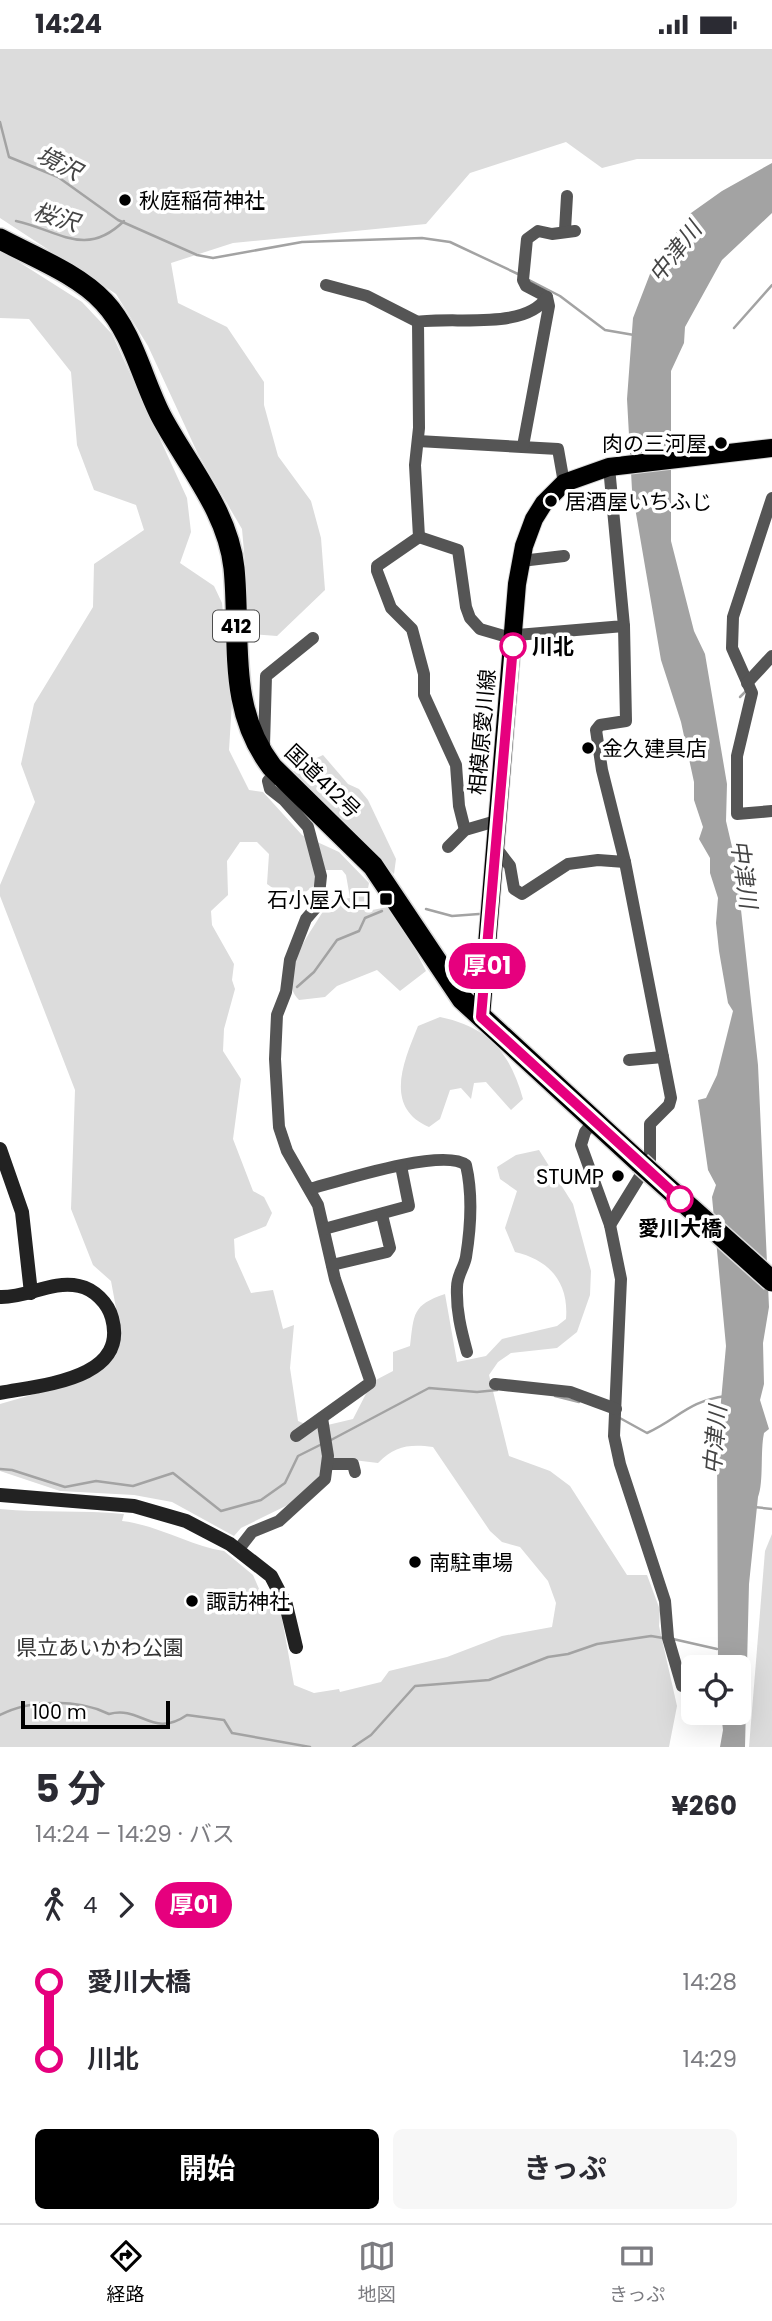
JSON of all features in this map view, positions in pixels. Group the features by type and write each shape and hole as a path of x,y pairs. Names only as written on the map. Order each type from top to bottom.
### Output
{"highway":[{"name":"国道412号","path":"0,239 83,285 104,302 123,329 161,415 212,502 226,532 234,567 238,687 245,719 258,749 276,772 373,866 443,974 481,1017 772,1281"}],"main road":[{"name":"相模原愛川線","path":"481,1017 486,984 496,821 521,561 534,519 544,503 564,483 609,467 772,448"}],"street":[{"path":"547,297 526,286 523,274 527,239 535,232 556,234 570,231 570,201"},
{"path":"326,285 367,296 418,321 508,319 542,305 547,297"},
{"path":"523,446 548,306 547,297"},
{"path":"418,321 418,441 415,465 419,537"},
{"path":"418,441 558,449 564,483"},
{"path":"609,467 624,626 626,721 600,725 596,730 607,792 625,862 671,1102 650,1124 650,1160 610,1225"},
{"path":"772,498 733,617 730,634 732,647 752,693 737,756 737,814 772,811"},
{"path":"419,537 458,550 466,607 474,624 490,633 514,634 624,626"},
{"path":"419,537 377,566 378,577 391,608 412,629 424,674 424,695 456,765 459,806 465,830"},
{"path":"521,561 564,556"},
{"path":"258,749 264,744 266,675 313,638"},
{"path":"747,683 772,656"},
{"path":"276,772 268,781 270,789 284,800 308,827 321,876 318,905 306,919 290,960 286,992 277,1015 276,1108 282,1140 310,1189 324,1229 332,1265 370,1380 296,1436"},
{"path":"447,846 465,830 496,821"},
{"path":"494,845 510,866 514,889 522,894 568,864 598,860 625,862"},
{"path":"629,1060 663,1056"},
{"path":"594,1121 584,1132 581,1145 610,1225 621,1279 614,1436 620,1464 665,1601 668,1638 681,1683"},
{"path":"0,1149 22,1212 31,1293"},
{"path":"310,1189 401,1165 438,1160 461,1161 466,1165 472,1211 466,1259 457,1286 459,1323 467,1352"},
{"path":"324,1229 382,1215 411,1203 401,1165"},
{"path":"332,1265 387,1252 390,1248 382,1215"},
{"path":"0,1297 61,1285 79,1286 92,1292 111,1312 114,1340 108,1354 89,1371 0,1393"},
{"path":"495,1384 570,1392 616,1409"},
{"path":"238,1550 252,1532 279,1521 321,1485 328,1464 323,1418"},
{"path":"328,1464 353,1464 355,1472"},
{"path":"0,1495 149,1509 186,1521 261,1566 280,1592 296,1647"}],"green space":[{"path":"0,49 772,49 772,159 637,159 602,168 566,142 470,173 426,224 233,243 171,263 178,303 227,327 264,382 264,405 278,456 311,501 321,538 325,590 277,636 252,634 243,626 247,585 242,529 198,454 148,346 116,294 0,218"},
{"name":"県立あいかわ公園","path":"0,250 82,302 112,334 187,498 191,532 180,563 214,586 222,603 232,702 229,750 249,790 263,792 302,835 339,852 369,883 367,894 372,910 388,907 395,911 426,971 400,991 377,970 337,986 325,997 299,1000 292,990 294,964 307,936 329,901 350,898 346,875 342,870 316,870 315,885 303,893 291,895 267,884 269,854 257,842 240,842 227,861 228,895 211,911 212,925 234,964 232,980 235,989 224,1029 223,1051 241,1079 233,1139 253,1191 264,1197 272,1213 266,1226 234,1239 235,1257 251,1293 273,1290 283,1329 294,1325 290,1368 298,1421 315,1428 353,1419 372,1382 393,1371 393,1352 410,1346 417,1312 434,1298 445,1294 457,1362 486,1356 502,1339 557,1326 566,1319 564,1294 555,1275 538,1261 515,1252 505,1228 517,1191 500,1179 497,1167 516,1155 539,1150 573,1204 591,1271 590,1295 577,1332 557,1348 511,1353 498,1362 489,1375 509,1456 550,1471 570,1486 627,1575 647,1575 660,1610 659,1626 677,1706 669,1747 0,1747 0,1509 124,1514 122,1521 224,1551 253,1575 266,1605 279,1602 294,1685 314,1693 339,1689 340,1692 381,1682 389,1671 447,1657 502,1636 552,1627 556,1603 548,1581 520,1547 502,1542 490,1531 433,1447 403,1448 390,1453 378,1463 337,1458 322,1466 322,1477 296,1501 241,1528 234,1536 172,1502 134,1495 60,1491 0,1471 0,1404 73,1383 96,1373 116,1355 121,1335 111,1281 93,1265 71,1209 75,1090 0,896 0,885 35,802 21,764 34,704 93,607 94,564 144,530 136,505 94,490 77,445 71,372 29,319 0,318"},
{"path":"323,755 348,784 359,789 368,800 396,859 394,874 291,775 296,768"},
{"path":"440,1017 471,1027 495,1044 504,1055 518,1082 523,1099 511,1110 486,1082 474,1083 471,1099 461,1088 450,1090 440,1119 429,1127 406,1108 401,1082 407,1054 418,1026"},
{"path":"772,1534 772,1747 749,1747 751,1725 765,1551"}],"water":[{"name":"中津川","path":"772,163 772,213 722,260 685,327 684,343 671,371 671,541 694,631 705,654 727,784 726,821 736,864 758,1065 769,1307 763,1343 764,1384 760,1400 769,1429 764,1433 749,1584 747,1655 718,1655 717,1445 726,1346 712,1197 716,1185 708,1170 698,1100 706,1098 717,1075 733,1011 728,1003 719,951 716,923 718,898 710,873 710,858 699,839 703,827 694,800 694,782 681,722 661,660 632,490 627,399 633,318 655,261 691,213 722,191"},
{"path":"722,1725 746,1725 745,1747 720,1747"}],"waterway":[{"name":"境沢","path":"0,122 9,157 58,177 118,220 197,255 213,258 302,242 422,238 450,242 518,274"},
{"name":"桜沢","path":"16,221 71,239 84,240 110,232 124,221"},
{"path":"527,279 560,296 605,330 634,335"},
{"path":"734,328 772,285"},
{"path":"740,697 747,690"},
{"path":"426,909 452,916 479,914"},
{"path":"297,987 314,972 337,940 359,931 365,918 382,911"},
{"path":"331,1440 429,1388 477,1392 497,1390"},
{"path":"555,1396 579,1402"},
{"name":"中津川","path":"618,1417 647,1433 692,1406 726,1396"},
{"path":"0,1469 12,1470 65,1487 96,1481 133,1486 173,1473 221,1511 261,1500 285,1483 298,1456 322,1444"},
{"path":"754,1507 772,1509"},
{"path":"353,1747 371,1735 415,1686 489,1680 548,1657 568,1654 597,1644 651,1636 663,1638"},
{"path":"673,1639 717,1649"},
{"path":"0,1715 25,1706 54,1703 83,1706 109,1714 120,1712 165,1724 187,1715 224,1720 232,1733 310,1747"}],"bus line":[{"name":"厚01","path":"513,646 490,891 486,984 481,1017 680,1199"}],"place":[{"name":"秋庭稲荷神社","path":"125,200"},
{"name":"肉の三河屋","path":"721,443"},
{"name":"居酒屋いちふじ","path":"551,501"},
{"name":"川北","path":"513,646"},
{"name":"金久建具店","path":"588,748"},
{"name":"石小屋入口","path":"386,899"},
{"name":"STUMP","path":"618,1176"},
{"name":"愛川大橋","path":"680,1199"},
{"name":"南駐車場","path":"415,1562"},
{"name":"諏訪神社","path":"192,1601"}]}
